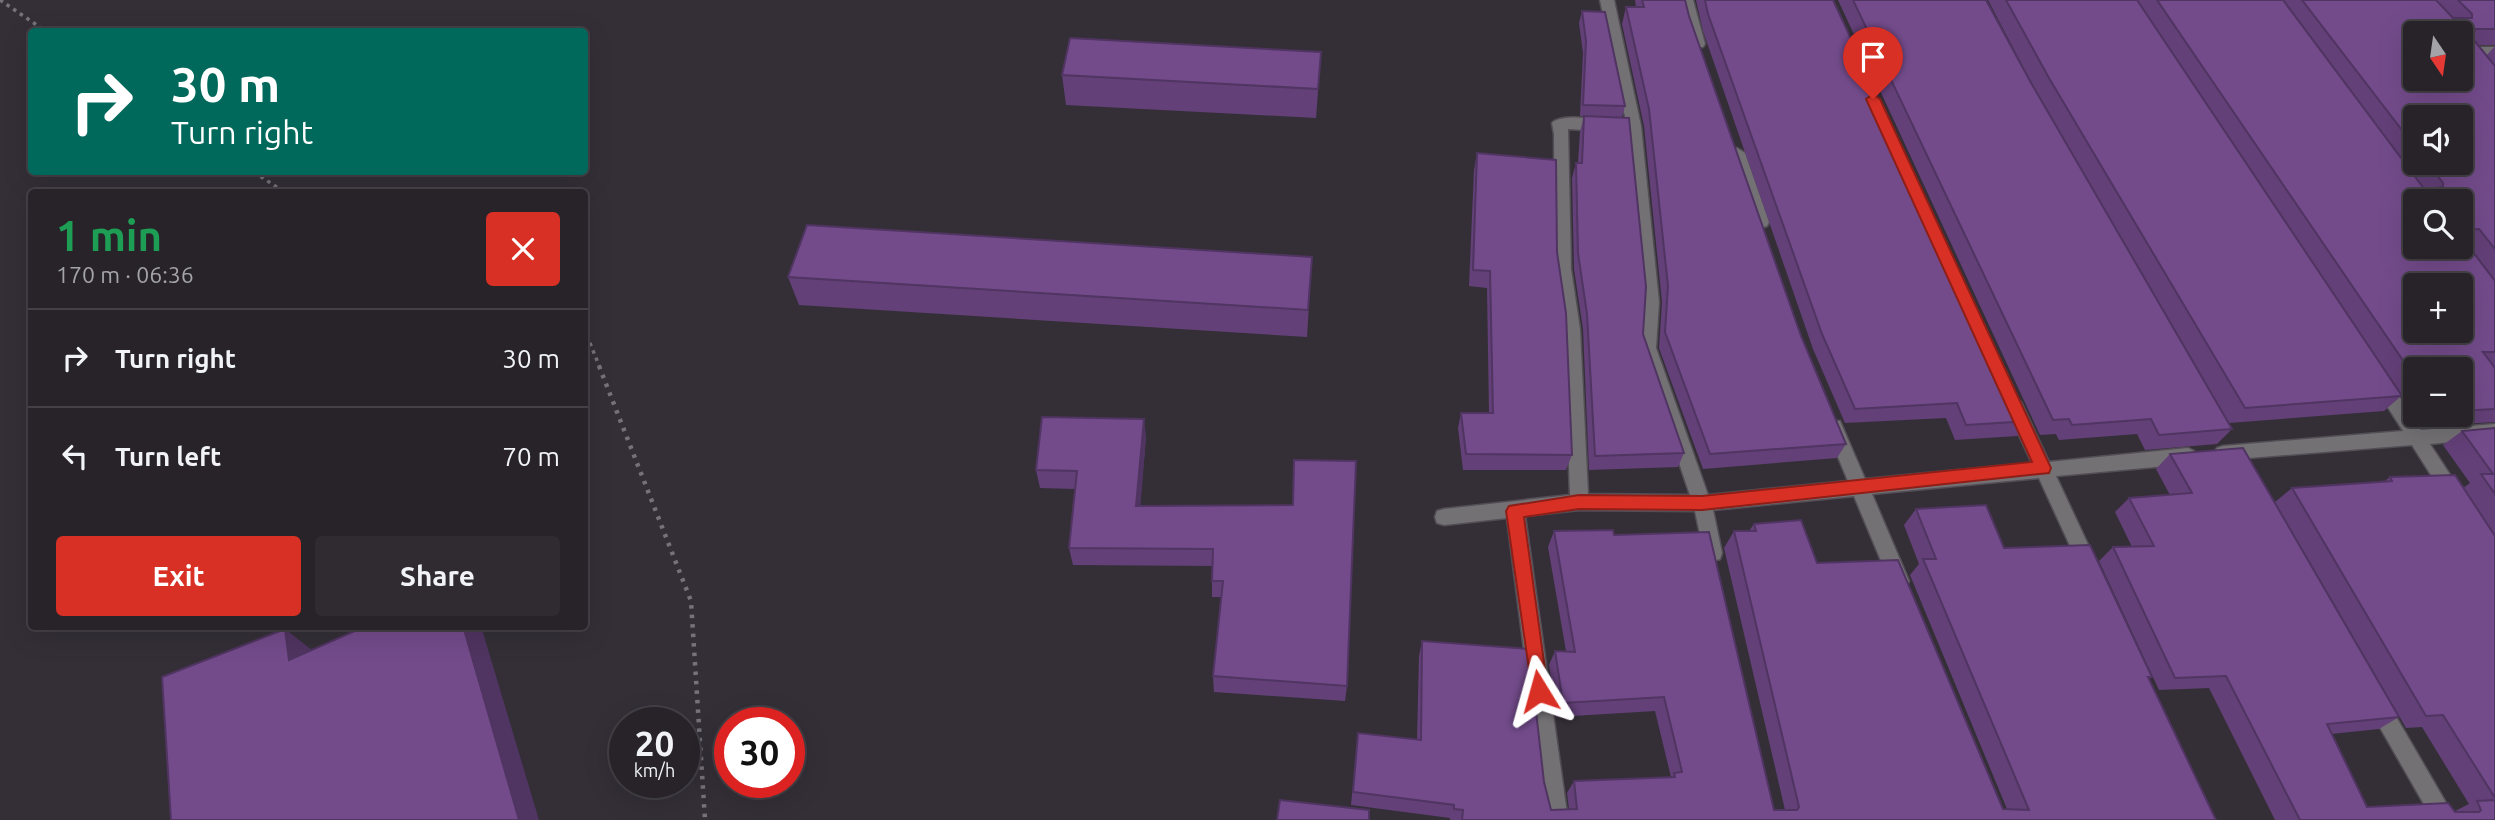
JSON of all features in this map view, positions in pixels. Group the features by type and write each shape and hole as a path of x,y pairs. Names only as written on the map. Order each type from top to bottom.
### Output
{"street":[{"path":"1607,0 1634,126 1651,302 1648,348 1702,503 1717,569"},
{"path":"1686,0 1702,56"},
{"path":"2473,50 2495,52"},
{"path":"2473,61 2495,88"},
{"path":"1579,502 1573,329 1563,269 1562,134 1559,123 1634,126"},
{"path":"1733,142 1768,244"},
{"path":"2371,368 2467,515"},
{"path":"2008,392 2096,581"},
{"path":"1829,413 1908,603"},
{"path":"1444,517 1579,502 1702,503 2043,468 2495,431"},
{"path":"1515,511 1557,820"},
{"path":"2370,690 2445,820"}],"path":[{"path":"0,0 41,28"},
{"path":"258,175 280,189"},
{"path":"588,338 691,601 705,820"}],"building":[{"path":"1642,0 1685,0 1801,336 1846,444 1710,454 1665,332 1668,286 1649,109 1626,7 1644,7"},
{"path":"1705,0 1833,0 2029,421 1966,425 1957,403 1855,409 1822,334"},
{"path":"1853,0 1986,0 2030,81 2232,429 2159,435 2151,419 2072,425 2069,419 2053,420"},
{"path":"2006,0 2137,0 2402,396 2245,408 2049,78"},
{"path":"2157,0 2283,0 2403,161 2403,175 2414,175 2424,189 2403,189 2403,259 2473,259 2473,252 2495,281 2495,352 2483,352 2495,368 2495,409 2473,410 2473,357 2403,357 2403,360"},
{"path":"2302,0 2436,0 2453,18 2472,18 2472,14 2458,0 2495,0 2495,29 2475,29 2473,39 2495,66 2495,249 2479,229 2473,229 2473,189 2431,189 2443,187 2437,175 2473,175 2473,105 2403,105 2403,131"},
{"path":"1582,11 1605,12 1625,106 1583,105 1586,41"},
{"path":"1070,38 1321,52 1318,89 1062,75"},
{"path":"1584,116 1629,118 1646,287 1643,334 1684,453 1595,456 1587,314 1578,253 1576,163 1582,163"},
{"path":"1477,153 1556,160 1557,252 1566,313 1572,455 1466,454 1461,413 1493,413 1490,271 1473,270"},
{"path":"807,225 1312,257 1308,310 788,277"},
{"path":"1042,417 1144,419 1136,506 1293,505 1294,460 1356,461 1347,686 1213,676 1223,581 1212,581 1213,549 1069,548 1077,471 1036,470"},
{"path":"2495,428 2495,494 2481,474 2493,474 2462,431"},
{"path":"2243,448 2399,717 2327,724 2367,807 2448,803 2455,812 2479,812 2481,810 2477,801 2495,800 2495,820 2300,820 2226,676 2175,678 2113,547 2154,546 2129,498 2192,493 2170,454"},
{"path":"2455,475 2495,536 2495,798 2443,715 2426,716 2292,488 2392,481 2390,477"},
{"path":"1986,505 2004,548 2090,545 2152,677 2148,677 2216,820 1462,820 1463,810 1454,809 1454,805 1353,792 1358,733 1421,740 1422,641 1529,649 1544,782 1551,810 1577,809 1574,781 1675,777 1674,773 1682,772 1664,697 1563,703 1555,651 1575,652 1554,531 1613,530 1614,535 1709,532 1774,810 1797,810 1799,807 1734,531 1756,531 1754,524 1801,520 1817,563 1898,560 2003,809 2029,810 1923,559 1936,559 1916,509"},
{"path":"282,630 285,630 289,660 357,630 464,630 519,820 171,820 162,677"},
{"path":"1280,800 1369,810 1369,820 1277,820"}],"route":[{"path":"1539,691 1515,511 1579,502 1702,503 2043,468 1873,99"}]}
